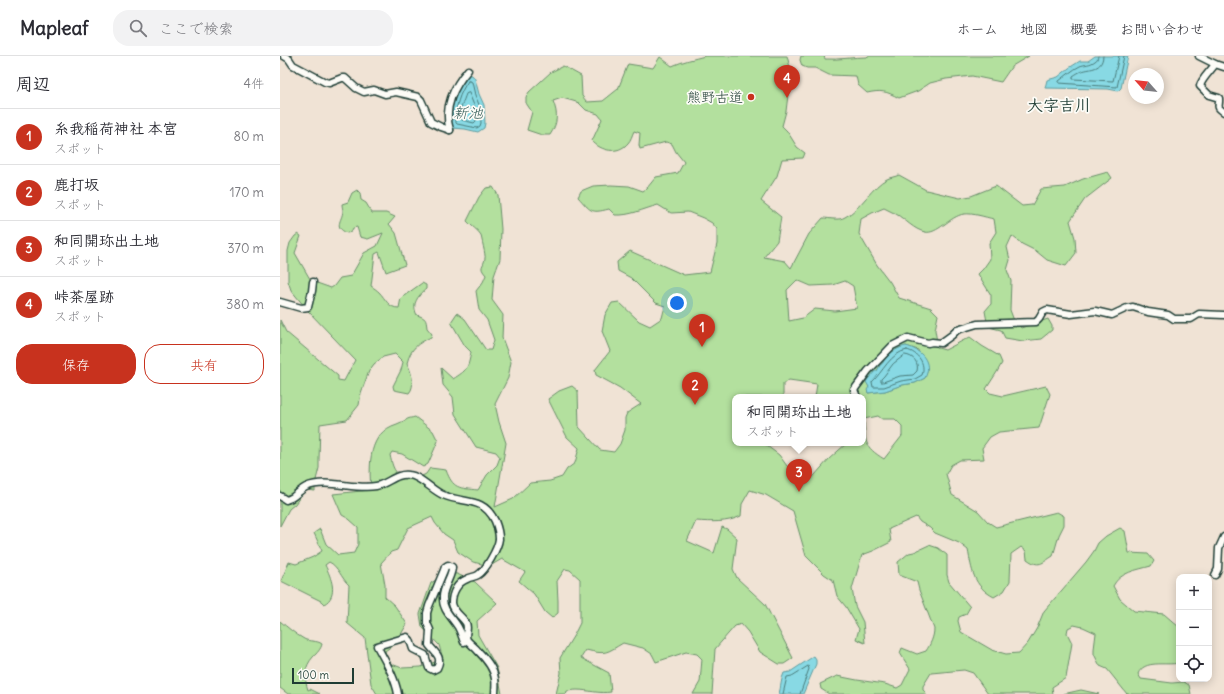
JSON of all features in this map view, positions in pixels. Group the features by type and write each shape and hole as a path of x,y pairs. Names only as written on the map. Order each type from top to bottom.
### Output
{"street":[{"path":"284,56 289,59 293,66 312,74 325,82 329,83 345,78 356,88 364,92 374,90 385,94 396,92 418,97 421,100 431,122 450,130 448,116 451,99 456,86 468,70"},
{"path":"1199,56 1224,67"},
{"path":"1215,64 1200,86 1209,96 1219,98 1218,108 1224,112"},
{"path":"280,302 301,308 308,307 313,282"},
{"path":"856,394 854,390 868,371 892,346 908,338 928,343 941,342 957,330 977,324 1036,322 1043,312 1047,310 1071,314 1095,311 1112,315 1126,308 1132,308 1168,315 1174,319 1191,319 1199,314 1224,315"},
{"path":"280,496 286,500 294,497 306,487 318,484 352,487 377,486 386,483 399,475 410,475 444,495 466,500 487,509 496,523 499,540 485,569 477,575 462,581 457,586 452,604 454,610 466,624 466,638 485,658 494,674 496,680 495,694"},
{"path":"1216,575 1218,569 1219,548 1224,536"},
{"path":"398,694 389,669 377,646 407,637 410,640 413,649 425,655 429,668 433,670 437,668 440,662 439,657 429,645 430,630 427,623 427,613 444,570 448,565 452,567 452,572 443,593 443,603 446,611 460,630 465,643 470,646 474,646"}],"green space":[{"path":"705,56 787,56 791,71 786,111 782,126 797,147 805,153 803,158 782,159 777,176 761,201 781,217 777,241 764,257 785,261 791,268 809,234 823,218 837,219 851,214 877,186 888,178 899,175 926,190 960,198 971,196 996,186 1022,206 1032,205 1041,189 1065,187 1083,179 1108,172 1112,178 1085,199 1070,221 1075,238 1076,253 1066,266 1047,260 1036,251 1022,244 1012,236 1007,247 1010,260 1007,270 1011,281 1010,310 1013,318 1021,328 1048,319 1052,326 1052,330 1041,339 1023,341 1005,338 1001,330 988,327 985,311 991,304 991,295 978,274 990,259 989,243 996,232 994,219 964,214 959,215 934,231 925,232 917,229 896,214 884,208 861,219 859,234 899,298 931,308 938,315 935,330 938,348 945,350 970,337 999,356 1002,363 986,389 990,393 1003,396 1046,386 1050,394 1039,428 999,432 990,437 982,448 984,459 960,460 951,465 946,474 952,495 978,511 988,522 996,527 1057,512 1064,516 1064,525 1059,535 1053,556 1038,564 1027,559 1026,551 1021,547 1011,554 1010,581 1004,591 994,597 987,593 978,583 972,571 968,550 959,543 935,533 920,522 916,517 889,529 891,542 862,555 852,589 855,606 863,622 865,643 856,639 859,629 846,607 837,596 833,580 824,574 806,556 793,511 766,495 750,490 742,504 741,516 725,521 696,521 687,541 714,553 722,527 727,529 737,538 733,569 737,578 765,604 793,658 784,664 779,664 760,652 748,632 741,624 735,626 715,649 712,694 693,694 700,682 702,659 697,654 686,652 656,662 652,654 643,648 623,643 602,653 586,650 581,658 609,673 611,692 602,693 576,690 567,691 566,694 556,694 561,673 560,658 580,623 580,579 570,570 565,569 557,581 558,613 552,618 545,612 534,594 519,581 525,572 502,559 490,566 473,562 458,552 453,540 444,534 432,517 408,528 397,550 391,552 381,563 385,585 385,597 395,606 407,624 396,643 385,651 389,663 402,668 421,667 443,659 439,645 422,627 420,614 431,583 447,573 457,574 475,582 497,603 477,621 478,635 497,668 502,694 377,694 371,684 365,638 347,623 349,585 332,564 329,562 325,565 331,581 332,591 329,601 324,604 321,601 281,581 289,562 296,564 313,557 322,551 314,533 320,529 326,544 338,555 354,553 358,544 358,527 342,515 333,494 371,490 370,470 372,451 380,434 387,428 415,417 433,431 438,441 428,464 423,467 402,454 392,452 390,455 395,470 403,476 414,480 426,474 430,468 446,470 454,484 461,488 478,490 487,475 497,465 500,457 496,452 476,447 455,414 453,397 443,385 441,368 453,379 464,371 469,362 471,352 465,346 451,322 457,313 465,319 486,350 491,350 494,340 487,320 479,310 476,291 486,275 482,270 485,257 481,235 467,221 479,197 486,188 493,187 498,195 501,229 500,259 494,276 492,300 503,315 502,338 511,362 508,378 495,404 506,443 495,507 513,499 530,483 550,481 562,477 567,469 575,463 579,448 567,437 548,399 559,391 572,386 578,391 579,427 600,450 614,452 620,444 625,430 625,418 627,413 641,404 620,388 596,375 595,370 610,351 602,331 605,315 612,303 619,302 639,321 650,326 662,318 665,306 656,303 631,278 618,271 617,262 630,251 684,275 710,272 717,244 717,229 712,223 703,218 688,212 671,213 658,205 621,215 615,215 609,209 598,211 591,210 578,197 581,191 593,186 611,185 629,186 643,191 656,177 678,173 684,162 672,144 666,142 640,149 640,133 634,131 631,139 624,147 610,150 600,147 592,141 602,119 598,114 586,110 579,103 562,98 553,101 556,110 556,122 550,135 542,135 527,130 532,112 526,103 526,97 529,92 551,72 563,66 581,76 582,96 587,102 603,101 618,89 628,64 653,68 660,57 672,66 684,61","holes":["797,280 811,286 833,285 845,281 853,286 857,308 835,311 815,309 803,318 789,321 787,290","906,346 918,350 925,378 915,383 902,385 885,391 868,393 869,388 867,380 875,371 877,371 886,358"]},
{"path":"801,56 824,56 825,59 830,59 868,56 1029,56 1012,66 1001,82 972,76 946,79 930,83 918,91 899,98 883,92 867,93 858,85 856,76 829,75 815,68 807,68 802,66 800,60"},
{"path":"357,190 360,193 361,200 366,203 372,213 386,213 395,217 389,224 396,233 405,265 386,272 379,252 375,254 371,286 379,292 390,305 395,308 399,308 401,298 422,283 426,285 426,289 416,300 415,311 417,315 425,319 427,328 432,334 431,337 415,347 410,354 407,363 411,374 412,386 409,393 394,390 393,386 401,370 403,362 395,354 383,357 374,364 369,371 361,393 359,405 347,420 320,424 319,468 315,491 305,490 295,504 289,509 280,526 280,320 286,332 338,376 338,380 344,381 355,360 309,312 291,290 288,281 288,251 290,243 298,234 301,236 295,253 310,279 331,288 340,278 351,276 364,253 377,246 383,233 368,239 360,237 357,227 353,228 351,232 347,233 340,228 339,224 343,211 342,204 348,202 352,193"},
{"path":"1120,528 1125,531 1129,553 1148,554 1154,561 1151,566 1129,572 1116,581 1113,586 1120,599 1134,611 1164,614 1176,624 1176,664 1145,666 1138,674 1141,679 1172,683 1184,682 1189,685 1191,694 1127,694 1107,669 1100,666 1094,654 1096,633 1074,625 1068,628 1067,633 1072,643 1066,678 1052,687 1053,694 988,694 973,673 964,670 931,673 923,686 923,690 927,694 829,694 821,689 820,684 837,676 885,684 897,688 902,685 910,669 900,653 902,648 917,654 926,651 932,641 934,629 917,582 899,575 898,562 909,553 929,545 938,548 947,555 947,575 949,582 970,607 966,614 959,617 958,621 961,632 992,650 1006,654 1019,653 1028,643 1037,628 1044,611 1086,562 1098,543 1106,536"},
{"path":"280,621 304,639 322,644 320,649 310,661 306,669 305,677 308,690 310,689 320,694 288,694 280,688"},
{"path":"1081,690 1099,694 1063,694"}],"water":[{"path":"1095,56 1128,56 1121,88 1118,91 1108,89 1045,88 1047,80 1058,77 1080,61 1088,61"},
{"name":"新池","path":"470,74 475,79 484,105 484,128 478,132 452,128 454,98 460,85"},
{"path":"906,346 916,350 924,358 928,367 925,378 915,383 902,385 885,391 868,393 867,390 869,387 866,382 868,379 875,371 877,371 880,365 890,354"},
{"path":"814,656 816,659 816,664 803,694 779,694 784,673 790,672"}],"place":[{"name":"熊野古道","path":"751,97"},
{"name":"峠茶屋跡","path":"787,98"},
{"name":"糸我稲荷神社 本宮","path":"702,347"},
{"name":"鹿打坂","path":"695,405"},
{"name":"和同開珎出土地","path":"799,492"}],"district":[{"name":"大字吉川","path":"1059,105"}]}
